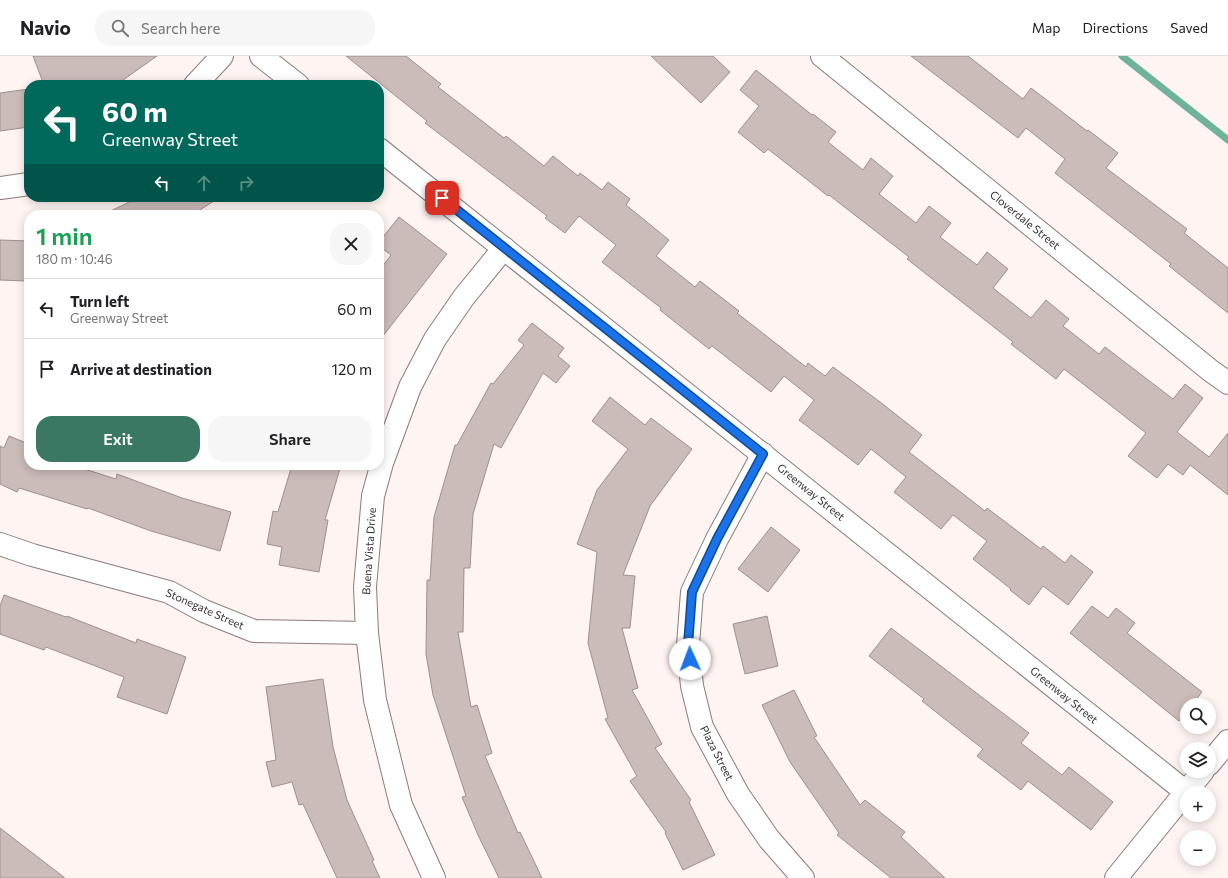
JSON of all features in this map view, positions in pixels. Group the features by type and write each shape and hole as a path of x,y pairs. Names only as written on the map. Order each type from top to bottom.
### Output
{"street":[{"path":"200,80 222,56"},
{"path":"261,56 292,80"},
{"name":"Cloverdale Street","path":"822,56 1211,371 1228,383"},
{"name":"Greenway Street","path":"384,153 1180,787"},
{"path":"0,188 24,185"},
{"name":"Buena Vista Drive","path":"384,458 410,387 435,339 464,297 504,248"},
{"name":"Plaza Street","path":"763,454 717,539 692,592 689,652 692,686 702,726 738,794 769,839 803,878"},
{"name":"Buena Vista Drive","path":"380,470 373,496 365,586 374,700 401,805 434,878"},
{"name":"Stonegate Street","path":"0,544 32,555 169,592 204,611 254,632 368,633"},
{"path":"1216,756 1228,741"},
{"path":"1191,786 1197,778"},
{"path":"1116,878 1180,799"}],"building":[{"path":"33,56 157,56 123,80 42,80"},
{"path":"346,56 406,56 441,84 438,87 504,138 506,136 544,166 553,156 578,176 580,173 602,190 608,182 630,199 626,205 669,240 656,256 695,287 700,281 739,311 737,313 806,367 808,363 825,376 833,367 880,402 922,435 909,452 985,511 987,508 1041,549 1043,546 1065,563 1071,555 1093,572 1068,605 1043,586 1029,605 973,559 987,541 953,515 941,529 894,492 906,477 871,449 858,465 799,420 814,400 784,376 771,392 712,346 709,349 660,310 661,308 602,262 616,245 579,216 565,233 545,218 547,216 425,123 427,121 384,86 384,80 376,80"},
{"path":"651,56 713,56 730,72 701,103"},
{"path":"911,56 968,56 1023,99 1031,88 1118,153 1106,168 1187,229 1184,233 1228,268 1228,313 1169,266 1171,264 1055,173 1065,159 1026,128 1018,138"},
{"path":"756,70 812,115 813,114 836,132 828,142 863,170 871,158 893,176 879,194 916,223 929,206 951,223 940,237 977,265 987,252 1008,269 993,288 1031,318 1046,300 1069,319 1063,326 1099,354 1105,347 1173,399 1185,384 1203,398 1177,432 1209,457 1228,433 1228,495 1190,465 1183,475 1168,464 1157,478 1128,456 1146,433 1064,369 1056,379 1011,344 1013,342 907,259 909,257 768,149 764,153 738,132 759,106 740,90"},
{"path":"24,90 24,128 0,131 0,93"},
{"path":"129,202 212,202 200,210 113,210"},
{"path":"399,217 447,254 384,335 384,264 391,255 384,250 384,236"},
{"path":"0,240 24,241 24,281 0,280"},
{"path":"532,323 564,348 558,356 570,366 556,383 543,373 501,448 494,444 473,514 470,568 464,568 463,632 458,632 471,707 477,705 492,753 485,756 518,833 520,832 542,878 499,878 478,835 462,797 466,796 433,695 426,654 427,580 430,580 434,517 455,445 457,445 491,383 493,384 524,345 518,340"},
{"path":"610,397 645,425 651,418 692,449 650,506 623,575 635,576 630,628 622,628 638,688 632,690 662,744 655,748 691,800 689,802 715,855 683,870 665,833 666,832 630,781 637,776 605,719 608,718 588,643 597,552 577,544 597,490 628,449 592,421"},
{"path":"9,436 24,442 24,470 88,470 116,479 117,474 182,498 231,512 220,551 151,531 88,508 87,509 19,488 17,492 0,484 0,446 4,448"},
{"path":"291,470 340,470 325,520 328,520 319,572 279,565 282,547 267,544 273,511 278,512"},
{"path":"771,527 800,550 768,592 738,569"},
{"path":"4,595 66,617 67,616 136,643 137,639 186,657 167,714 117,697 124,677 46,647 44,650 0,634 0,606"},
{"path":"1092,606 1108,618 1116,608 1135,623 1127,633 1202,692 1197,698 1180,698 1179,721 1070,633"},
{"path":"767,616 778,666 745,674 733,624"},
{"path":"891,628 1029,733 1021,743 1062,775 1069,767 1113,802 1091,830 1028,781 1021,790 977,756 983,749 922,701 924,699 869,656"},
{"path":"323,679 333,747 347,800 374,860 372,861 380,878 337,878 303,804 299,805 292,782 272,787 266,762 276,760 266,687"},
{"path":"794,690 817,736 814,737 860,805 865,800 905,832 901,837 945,878 891,878 837,835 839,833 790,762 762,705"},
{"path":"0,828 65,878 0,878"}],"waterway":[{"path":"1122,56 1228,140"}],"route":[{"path":"442,198 763,454 717,539 692,592 688,645 690,659"}]}
